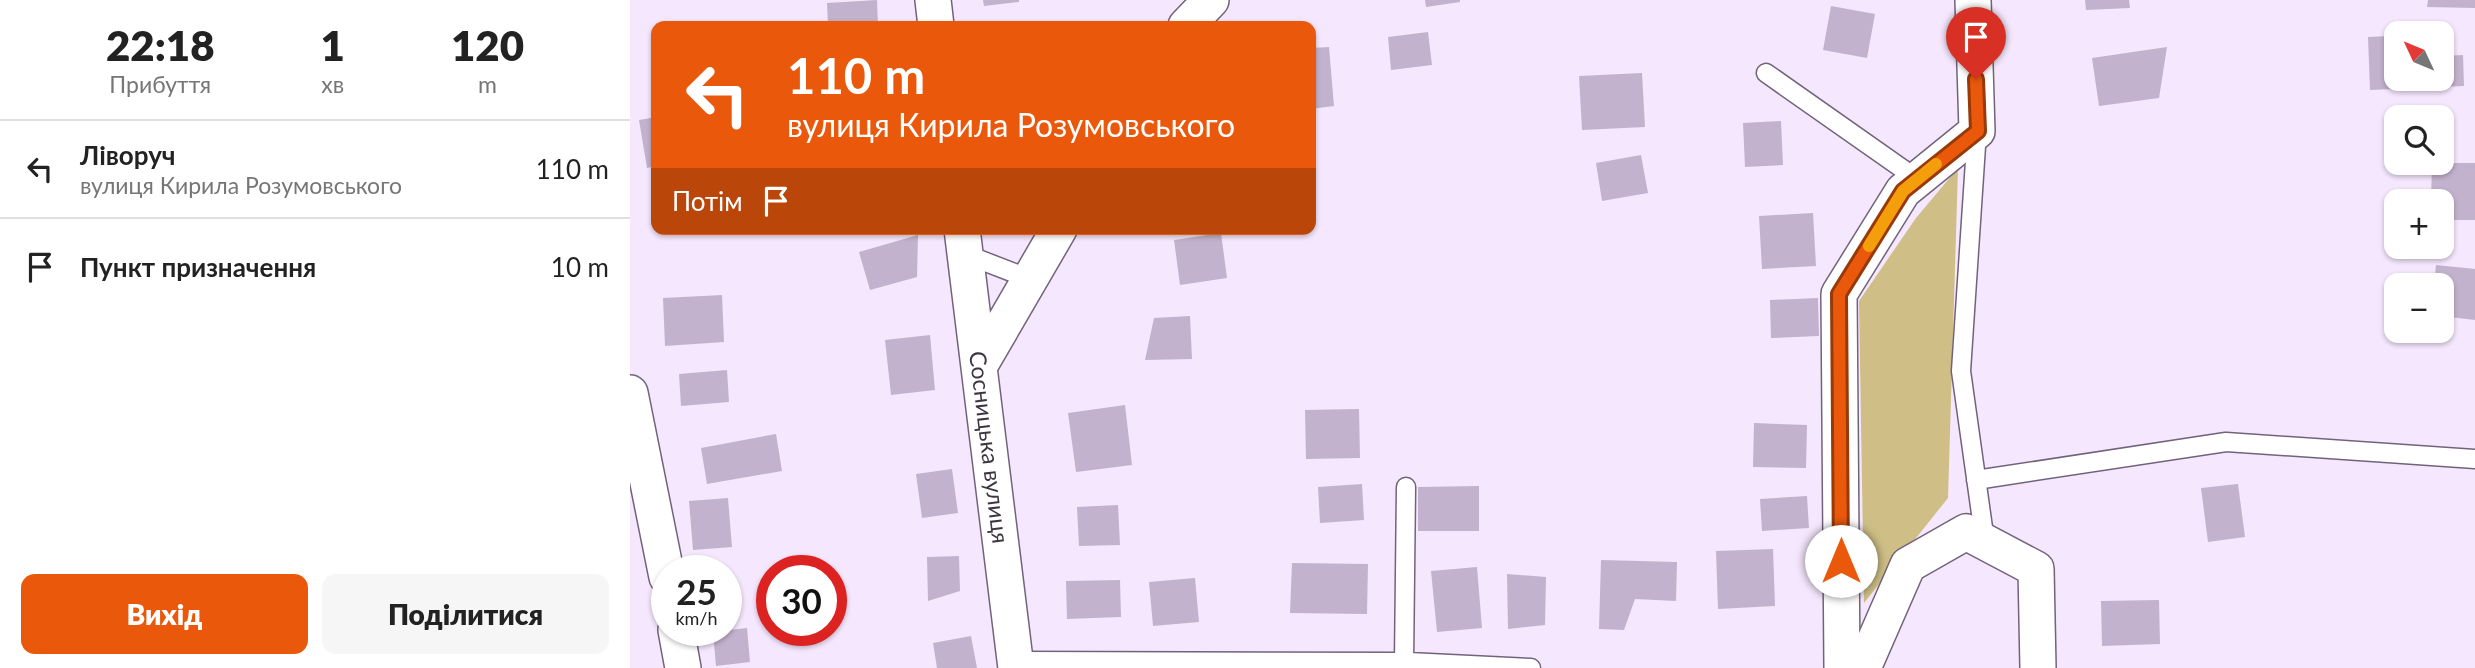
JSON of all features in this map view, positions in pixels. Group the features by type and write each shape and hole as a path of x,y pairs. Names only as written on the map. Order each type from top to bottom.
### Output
{"street":[{"path":"933,0 935,21"},
{"path":"1191,21 1211,0"},
{"path":"1842,668 1839,294 1903,191 1978,131 1973,0"},
{"path":"980,365 1056,235"},
{"name":"Сосницька вулиця","path":"964,242 1015,664"},
{"path":"630,393 662,555"},
{"path":"1863,668 1908,565 1966,532 2036,569 2038,668"},
{"path":"679,646 683,668"}],"lane":[{"path":"1766,73 1917,179"},
{"path":"1978,131 1961,371 1985,542"},
{"path":"964,242 1030,279"},
{"path":"1976,480 2226,442 2475,459"},
{"path":"1404,662 1406,487"},
{"path":"1015,664 1404,662 1531,668"}],"shaded area":[{"path":"1958,168 1948,498 1864,603 1859,301 1916,218"}],"building":[{"path":"877,0 878,21 828,21 827,3"},
{"path":"983,0 1019,0 1019,2 984,6"},
{"path":"1425,0 1460,0 1460,2 1426,7"},
{"path":"2085,0 2129,0 2130,8 2086,10"},
{"path":"2428,0 2475,0 2475,8 2427,7"},
{"path":"1831,6 1875,14 1867,58 1823,50"},
{"path":"1428,32 1432,65 1391,70 1388,37"},
{"path":"2384,36 2384,89 2370,90 2368,37"},
{"path":"1329,47 1334,106 1316,108 1316,48"},
{"path":"2167,47 2159,98 2099,106 2092,58"},
{"path":"2454,55 2463,55 2464,86 2454,86"},
{"path":"1642,73 1645,127 1582,130 1579,76"},
{"path":"651,118 651,167 647,168 639,120"},
{"path":"1781,121 1783,165 1745,167 1743,123"},
{"path":"1641,155 1648,193 1602,201 1596,163"},
{"path":"2454,163 2475,163 2475,220 2454,220 2454,189 2431,189 2432,175 2454,175"},
{"path":"1813,213 1816,266 1762,269 1759,216"},
{"path":"918,235 917,277 870,290 859,252"},
{"path":"1221,235 1227,278 1180,285 1174,240"},
{"path":"2436,265 2475,269 2475,320 2454,318 2454,273 2435,273"},
{"path":"722,295 724,342 665,346 663,298"},
{"path":"1818,298 1819,336 1771,338 1770,300"},
{"path":"1190,316 1192,359 1145,360 1154,318"},
{"path":"930,335 935,390 891,395 885,340"},
{"path":"727,370 729,402 681,406 679,374"},
{"path":"1125,405 1132,465 1076,472 1068,413"},
{"path":"1359,409 1360,458 1306,459 1305,410"},
{"path":"1754,423 1807,425 1806,468 1753,467"},
{"path":"776,434 782,471 707,484 701,448"},
{"path":"952,469 958,513 922,518 916,474"},
{"path":"1362,484 1364,520 1320,523 1318,487"},
{"path":"2238,484 2245,537 2208,542 2201,488"},
{"path":"1479,486 1479,531 1418,531 1418,487"},
{"path":"1807,496 1809,528 1762,531 1760,499"},
{"path":"728,498 732,547 693,550 689,501"},
{"path":"1118,505 1120,545 1079,546 1077,507"},
{"path":"1773,549 1775,606 1718,609 1716,551"},
{"path":"959,556 960,591 928,601 927,557"},
{"path":"1601,560 1677,562 1676,601 1635,599 1624,630 1599,629"},
{"path":"1292,563 1368,564 1367,614 1290,613"},
{"path":"1477,567 1482,628 1437,632 1431,571"},
{"path":"1507,574 1546,577 1545,625 1508,629"},
{"path":"1195,578 1199,622 1153,626 1149,582"},
{"path":"1120,580 1121,617 1067,619 1066,581"},
{"path":"2159,600 2160,644 2102,646 2101,601"},
{"path":"747,628 750,662 716,666 714,646 742,646 742,629"},
{"path":"971,636 977,668 937,668 933,643"}],"slow traffic":[{"path":"1869,246 1903,191 1936,164"}],"route":[{"path":"1841,561 1839,294 1903,191 1978,131 1976,79"}]}
